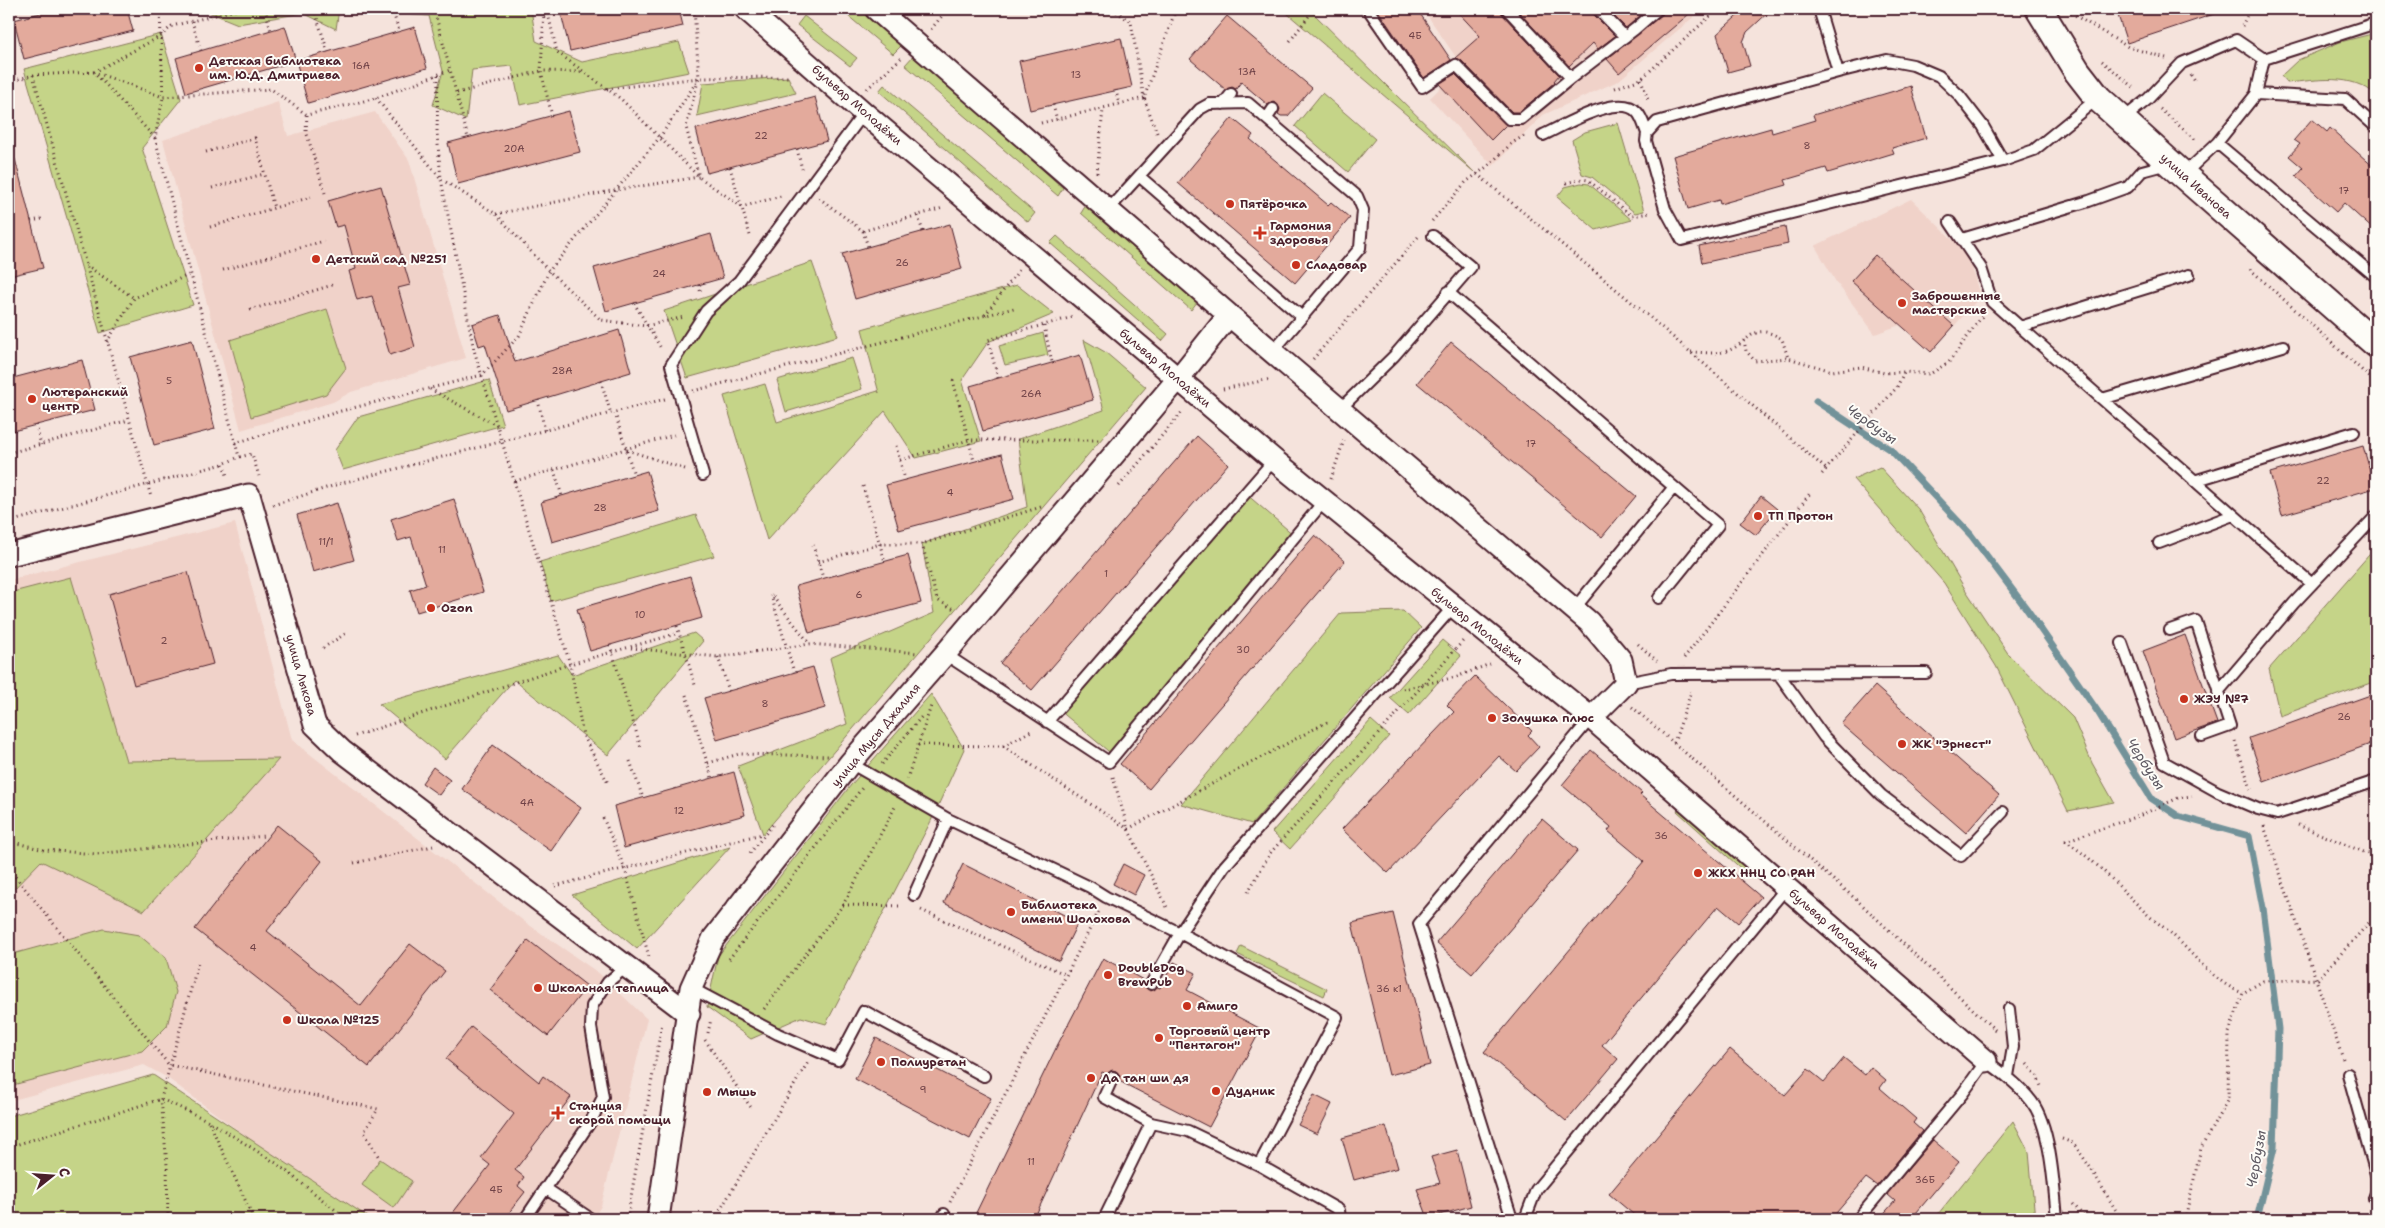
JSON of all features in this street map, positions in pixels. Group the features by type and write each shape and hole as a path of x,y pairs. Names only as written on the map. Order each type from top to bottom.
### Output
{"street":[{"name":"бульвар Молодёжи","path":"746,9 858,108 1274,460 1591,718 1986,1061"},
{"path":"876,9 1272,352 1590,622 1621,660 1626,683 1591,718"},
{"name":"улица Иванова","path":"2039,9 2076,72 2098,98 2376,344"},
{"name":"улица Мусы Джалиля","path":"658,1219 689,1014 691,988 713,939 850,763 1178,379 1229,314"},
{"path":"9,555 249,495 253,510"},
{"name":"улица Лыкова","path":"253,510 315,725 342,751 634,961 689,1014"}],"lane":[{"path":"1368,9 1422,87 1456,66 1509,119 1521,119 1658,9"},
{"path":"1508,9 1571,78"},
{"path":"1598,9 1625,37"},
{"path":"1819,9 1838,72"},
{"path":"2264,58 2376,23"},
{"path":"2122,119 2148,99 2182,63 2236,40 2264,58"},
{"path":"1962,239 2089,201 2128,187 2142,171 2176,169 2217,143 2256,94 2264,58"},
{"path":"1647,133 1657,122 1887,60 1913,66 1939,76 1959,94 1983,126 2003,161"},
{"path":"1223,104 1231,94"},
{"path":"2256,94 2346,99 2376,127"},
{"path":"1543,135 1592,112 1618,104 1628,105 1636,111 1647,133 1646,141 1665,208 1682,240 2003,161 2034,150 2098,98"},
{"path":"1108,210 1200,109 1209,104 1248,103 1270,114 1357,196 1363,210 1361,244 1358,252 1272,352"},
{"path":"703,475 671,365 706,311 739,281 807,190 858,108"},
{"path":"2217,143 2376,277"},
{"path":"1139,176 1302,317"},
{"path":"1950,222 1981,268 1992,302 2312,584"},
{"path":"1340,409 1394,356 1471,267 1434,236"},
{"path":"2020,327 2189,275"},
{"path":"1448,292 1456,301 1718,525 1659,598"},
{"path":"2102,400 2284,346"},
{"path":"2194,481 2354,432"},
{"path":"1047,722 1274,460"},
{"path":"1574,609 1674,487"},
{"path":"945,654 1109,762 1324,501"},
{"path":"2159,543 2233,515"},
{"path":"2218,692 2312,584 2376,516"},
{"path":"1151,984 1180,933 1224,867 1453,606"},
{"path":"2170,630 2196,621 2230,726 2202,736"},
{"path":"2122,643 2164,762 2218,792 2258,809 2277,814 2376,781"},
{"path":"1626,683 1671,674 1926,673"},
{"path":"1778,674 1824,738 1881,795 1961,856 2003,812"},
{"path":"1512,1219 1419,924 1591,718"},
{"path":"850,763 948,819 1090,887 1337,1016 1259,1165"},
{"path":"914,901 948,819"},
{"path":"1525,1219 1536,1190 1786,887"},
{"path":"526,1219 591,1121 603,1097 590,1027 592,1006 608,982 634,961"},
{"path":"691,988 755,1022 838,1060 864,1011 984,1076"},
{"path":"2008,1076 2013,1047 2009,1009"},
{"path":"1858,1219 1963,1092 1986,1061 2008,1076 2033,1104 2045,1134 2057,1219"},
{"path":"2348,1074 2376,1174"},
{"path":"1113,1078 1104,1097 1151,1123 1188,1131 1259,1165 1339,1210 1340,1219"},
{"path":"1104,1219 1151,1123"},
{"path":"2368,1144 2376,1135"},
{"path":"545,1188 591,1219"},
{"path":"2376,1193 2374,1198 2376,1200"}],"path":[{"path":"34,9 35,14"},
{"path":"160,9 163,98 155,138 239,457"},
{"path":"94,72 161,36 172,26 240,9"},
{"path":"265,9 271,31"},
{"path":"314,9 328,52"},
{"path":"392,9 399,31"},
{"path":"434,9 468,138"},
{"path":"546,9 540,71 552,116"},
{"path":"546,9 557,52 621,99 700,177 742,207"},
{"path":"694,9 699,78 686,127 700,177"},
{"path":"858,108 948,9"},
{"path":"1113,9 1131,22 1144,98 1163,150"},
{"path":"1144,98 1176,9"},
{"path":"1290,41 1314,9"},
{"path":"1607,91 1637,82 1718,9"},
{"path":"2064,9 2128,46 2182,63"},
{"path":"192,21 201,51"},
{"path":"9,62 16,80"},
{"path":"9,82 33,75 94,72 163,98 271,89 307,115 376,98 450,70"},
{"path":"457,93 540,71 585,72"},
{"path":"94,72 155,138"},
{"path":"9,75 16,80"},
{"path":"33,75 157,519"},
{"path":"438,75 436,133 441,180 474,350 570,664 583,735 609,785"},
{"path":"607,89 699,78 798,77"},
{"path":"236,443 341,411 482,375 519,336 549,271 660,137 699,78"},
{"path":"1116,90 1119,105"},
{"path":"376,98 441,180 496,214 549,271 602,320 646,326 706,311 699,285"},
{"path":"1036,125 1144,98"},
{"path":"1053,104 1056,120"},
{"path":"1096,178 1103,109"},
{"path":"307,115 306,131 325,193"},
{"path":"1429,224 1466,182 1524,135"},
{"path":"206,152 255,138 274,208"},
{"path":"797,149 807,190 863,231 868,247"},
{"path":"730,167 757,257"},
{"path":"212,188 264,174"},
{"path":"1477,174 1691,352 1826,469"},
{"path":"496,214 616,190 700,177"},
{"path":"1566,184 1582,179 1588,180 1634,217 1665,208"},
{"path":"742,207 807,190"},
{"path":"210,227 311,197"},
{"path":"863,231 951,206"},
{"path":"918,216 923,232"},
{"path":"31,221 42,219"},
{"path":"1196,394 1298,374 1423,231"},
{"path":"223,270 324,241"},
{"path":"2245,264 2376,383"},
{"path":"86,265 134,298"},
{"path":"984,316 1023,265"},
{"path":"107,342 134,298 191,274"},
{"path":"250,310 336,284"},
{"path":"1744,340 1746,351 1755,361 1788,358 1832,371 1861,367 1884,373 1930,374 1949,362 1992,302"},
{"path":"634,303 671,365"},
{"path":"253,510 342,483 1014,308"},
{"path":"998,378 988,340 1044,326 1081,314"},
{"path":"1044,326 1052,362"},
{"path":"1691,352 1723,352 1762,330 1772,332 1782,339 1788,358"},
{"path":"1822,474 1897,387 1904,372"},
{"path":"953,380 974,461"},
{"path":"601,382 634,475"},
{"path":"429,388 498,426"},
{"path":"538,400 545,431"},
{"path":"9,453 129,420"},
{"path":"36,425 41,445"},
{"path":"515,482 689,430"},
{"path":"900,460 969,440 1103,440"},
{"path":"896,446 905,480"},
{"path":"626,450 703,475"},
{"path":"9,522 223,464 252,454 260,479"},
{"path":"554,470 562,496"},
{"path":"862,486 885,562"},
{"path":"1671,674 1811,492"},
{"path":"818,562 880,544 922,544 1042,506"},
{"path":"922,544 937,600 962,613"},
{"path":"813,545 823,578"},
{"path":"794,672 771,594 810,644"},
{"path":"677,626 694,685"},
{"path":"323,648 348,632"},
{"path":"361,742 353,736 570,664 679,633"},
{"path":"1248,892 1271,852 1465,639"},
{"path":"628,648 718,657 810,644 945,654"},
{"path":"610,645 641,748"},
{"path":"718,657 729,691"},
{"path":"1376,696 1426,682 1456,677 1493,663"},
{"path":"1674,743 1691,692"},
{"path":"686,694 712,778"},
{"path":"755,1022 843,905 902,794 931,706"},
{"path":"1128,829 1334,719"},
{"path":"918,745 1003,746 1047,722"},
{"path":"2230,726 2318,979 2348,1074"},
{"path":"1003,746 1128,829"},
{"path":"708,762 739,754 837,756 850,763"},
{"path":"630,761 643,798"},
{"path":"1109,762 1128,829 1180,933"},
{"path":"2178,798 2141,815 2065,841 2082,851 2126,890 2149,915 2229,988 2243,993"},
{"path":"603,818 625,868 651,962 634,961"},
{"path":"2294,824 2376,857"},
{"path":"558,893 550,887 763,834"},
{"path":"9,841 44,850 97,854 264,836"},
{"path":"354,863 436,845"},
{"path":"9,869 170,1065 378,1109 364,1132 380,1159"},
{"path":"943,1217 1106,897"},
{"path":"914,901 1066,975"},
{"path":"843,905 906,906"},
{"path":"2184,1219 2201,1148 2228,1098 2229,1033 2243,993 2263,981 2318,979 2376,915"},
{"path":"168,1219 167,1165 161,1099 198,963"},
{"path":"706,1041 752,1109"},
{"path":"716,1219 809,1059"},
{"path":"9,1147 161,1099 209,1121 276,1163 347,1219"},
{"path":"209,1121 254,1219"},
{"path":"2045,1134 2073,1143 2090,1167 2121,1219"}],"shaded area":[{"path":"1423,9 1703,9 1618,81 1543,115 1493,166 1430,98 1462,66"},
{"name":"Детский сад №251","path":"278,102 288,136 375,112 409,160 466,358 351,392 333,402 241,430 163,140"},
{"path":"1911,199 1956,243 1972,267 1980,297 1931,352 1900,325 1875,334 1836,282 1815,246"},
{"name":"Школа №125","path":"235,523 292,740 525,922 600,974 647,1019 601,1206 593,1219 358,1219 166,1077 144,1065 9,1101 9,580"}],"green space":[{"path":"201,9 339,9 336,29 303,13 238,24"},
{"path":"401,9 531,9 536,41 582,62 679,42 689,72 520,105 512,66 472,70 466,120 433,105 443,71 429,16 402,14"},
{"path":"840,9 862,9 902,45 893,54"},
{"path":"1282,9 1309,9 1474,172"},
{"path":"804,16 857,58 850,66 797,25"},
{"path":"2376,33 2376,95 2356,83 2322,80 2287,83 2281,76 2298,60 2340,42"},
{"path":"161,34 181,99 142,148 193,305 100,333 24,69"},
{"path":"914,55 1063,188 1058,196 905,65"},
{"path":"788,77 796,93 697,116 703,83"},
{"path":"884,85 1035,213 1028,222 879,91"},
{"path":"1322,93 1375,139 1348,172 1295,126"},
{"path":"1618,123 1644,211 1635,213 1592,177 1582,174 1572,140 1585,132"},
{"path":"1581,183 1589,184 1632,220 1596,230 1557,197 1565,187"},
{"path":"1086,205 1198,301 1191,310 1081,213"},
{"path":"1057,236 1168,334 1162,341 1050,243"},
{"path":"812,262 838,336 687,378 664,311"},
{"path":"1017,285 1054,314 988,342 962,380 981,441 916,458 885,411 767,540 724,396 765,384 777,422 878,391 879,393 862,329"},
{"path":"327,309 346,368 326,394 251,417 230,340"},
{"path":"1043,333 1048,355 1005,365 999,346"},
{"path":"1084,340 1105,352 1146,387 763,834 738,766 847,724 830,658 934,613 922,544 1027,507 1018,439 1104,410"},
{"path":"852,358 862,389 786,412 777,380"},
{"path":"489,380 503,425 343,470 335,450 358,417"},
{"path":"1880,467 1919,510 1965,589 2009,655 2073,718 2092,763 2114,802 2068,811 1996,666 1944,583 1853,479"},
{"path":"1245,493 1295,536 1114,756 1059,710"},
{"path":"696,515 714,556 551,601 540,562"},
{"path":"2376,547 2376,681 2280,716 2269,669"},
{"path":"71,577 126,761 279,759 144,911 41,861 9,894 9,593"},
{"path":"1403,611 1421,628 1252,824 1181,804 1341,613"},
{"path":"694,633 703,641 608,755 514,680 445,759 379,704 558,655 572,675"},
{"path":"1442,640 1461,656 1409,715 1390,698"},
{"path":"931,694 964,749 931,821 826,1024 801,1017 751,1039 707,1007 718,956 851,785"},
{"path":"1371,720 1389,736 1290,849 1272,832"},
{"path":"1681,806 1751,868 1746,873 1677,811"},
{"path":"730,847 637,949 572,895"},
{"path":"104,929 139,935 166,958 176,992 167,1026 142,1051 9,1086 9,955"},
{"path":"1241,946 1327,989 1324,996 1237,954"},
{"path":"153,1075 371,1219 9,1219 9,1116"},
{"path":"2013,1121 2029,1152 2035,1219 1934,1219"},
{"path":"380,1159 412,1181 394,1208 362,1185"}],"building":[{"path":"56,9 127,9 133,31 24,59 14,20"},
{"path":"560,9 679,9 683,26 570,51"},
{"path":"1377,9 1417,9 1451,60 1424,78"},
{"path":"1455,9 1500,9 1502,14 1559,75 1555,82 1519,112 1512,112 1461,60 1455,58 1480,36"},
{"path":"1516,9 1591,9 1593,14 1615,36 1598,49 1593,43 1569,66"},
{"path":"1607,9 1648,9 1626,28"},
{"path":"1665,9 1695,9 1619,73 1607,59 1663,14"},
{"path":"1745,9 1772,9 1747,32 1743,42 1750,66 1728,72 1717,34"},
{"path":"2116,9 2220,9 2220,12 2127,43"},
{"path":"1227,16 1312,88 1288,116 1278,114 1280,109 1277,104 1273,102 1268,105 1241,82 1236,89 1232,87 1226,90 1190,59"},
{"path":"285,26 296,61 186,93 176,58"},
{"path":"415,27 427,68 308,103 296,61"},
{"path":"1121,38 1132,87 1030,110 1019,61"},
{"path":"1455,74 1506,125 1491,140 1439,84"},
{"path":"1911,86 1926,138 1892,148 1894,153 1828,173 1826,168 1785,180 1787,185 1720,204 1719,200 1688,209 1673,156 1771,128 1772,133 1815,120 1813,115"},
{"path":"815,97 827,141 707,173 696,129"},
{"path":"569,111 580,152 458,184 448,143"},
{"path":"1232,118 1253,135 1250,139 1328,205 1331,202 1350,218 1295,283 1178,183"},
{"path":"2312,119 2327,132 2330,128 2376,169 2376,232 2344,203 2336,212 2296,176 2303,168 2289,156 2300,144 2294,140"},
{"path":"15,159 43,268 9,276 9,160"},
{"path":"381,186 410,285 398,288 415,347 390,355 372,296 357,300 349,271 356,269 344,225 336,227 328,201"},
{"path":"950,224 962,269 855,299 842,254"},
{"path":"1785,227 1788,244 1702,263 1699,246"},
{"path":"711,234 723,278 606,311 594,268"},
{"name":"Заброшенные мастерские","path":"1875,255 1954,326 1931,352 1851,281"},
{"path":"500,315 515,362 619,330 631,372 506,410 485,344 479,346 472,324"},
{"path":"192,340 215,429 154,445 130,357"},
{"path":"1451,342 1636,496 1602,537 1417,383"},
{"path":"1080,355 1093,400 983,431 970,386"},
{"path":"82,360 95,410 9,432 9,379"},
{"path":"1197,436 1228,464 1032,690 1000,663"},
{"path":"2363,446 2375,488 2282,515 2270,473"},
{"path":"1002,454 1014,499 899,530 886,485"},
{"path":"647,471 659,511 552,542 541,502"},
{"name":"ТП Протон","path":"1761,496 1777,509 1756,535 1740,523"},
{"path":"454,499 483,592 417,612 410,590 426,585 411,537 398,541 391,519"},
{"path":"337,503 354,560 313,572 297,515"},
{"path":"1315,535 1345,561 1149,789 1120,764"},
{"path":"908,555 921,603 809,633 796,586"},
{"path":"188,572 213,664 134,685 109,594"},
{"path":"690,576 702,618 590,651 577,609"},
{"name":"ЖЭУ №7","path":"2185,635 2217,723 2174,738 2143,651"},
{"path":"813,667 825,708 717,740 704,698"},
{"path":"1475,676 1532,731 1528,735 1539,747 1516,771 1499,756 1388,873 1342,829 1454,712 1447,705"},
{"name":"ЖК \"Эрнест\"","path":"1875,686 1999,795 1966,833 1841,724"},
{"path":"2376,693 2376,742 2264,782 2249,738"},
{"path":"493,745 581,808 551,851 462,789"},
{"path":"1591,750 1642,793 1640,795 1761,897 1738,923 1718,906 1602,1045 1618,1059 1566,1121 1484,1052 1644,861 1608,831 1611,827 1562,785"},
{"path":"433,767 450,780 439,795 422,783"},
{"path":"734,772 745,815 624,848 614,806"},
{"path":"1542,819 1578,850 1472,974 1436,943"},
{"path":"277,825 322,861 267,931 361,1006 410,944 445,971 369,1067 195,929"},
{"name":"Библиотека имени Шолохова","path":"963,864 1078,922 1059,961 944,903"},
{"path":"1123,864 1144,875 1134,895 1113,884"},
{"path":"1393,913 1430,1065 1389,1075 1352,923"},
{"name":"Школьная теплица","path":"528,940 587,986 548,1036 490,990"},
{"name":"Торговый центр \"Пентагон\"","path":"1103,958 1145,981 1145,987 1151,991 1157,987 1160,988 1174,962 1196,973 1187,990 1261,1029 1209,1127 1119,1081 1120,1076 1116,1071 1112,1070 1107,1074 1102,1072 1034,1219 973,1219 1057,1046"},
{"path":"471,1027 539,1082 543,1076 571,1097 515,1170 524,1177 518,1186 525,1192 504,1219 448,1219 490,1165 481,1158 514,1114 446,1059"},
{"path":"876,1038 991,1098 970,1139 855,1079"},
{"path":"1730,1049 1785,1095 1808,1069 1824,1082 1844,1058 1865,1075 1871,1067 1886,1080 1880,1088 1916,1119 1913,1123 1922,1131 1877,1186 1866,1178 1831,1219 1639,1219 1609,1194"},
{"path":"1314,1095 1332,1104 1317,1134 1298,1125"},
{"path":"1386,1126 1398,1168 1354,1180 1342,1138"},
{"path":"1933,1140 1959,1162 1911,1219 1879,1219 1895,1201 1887,1194"},
{"path":"1457,1150 1471,1206 1428,1218 1417,1189 1440,1183 1431,1157"}],"waterway":[{"name":"Чербузы","path":"1816,401 1892,451 1971,535 2026,608 2098,712 2151,798 2178,816 2249,836 2263,908 2278,1029 2274,1148 2257,1219"}],"place":[{"name":"Детская библиотека им. Ю.Д. Дмитриева","path":"199,68"},
{"name":"Пятёрочка","path":"1230,204"},
{"name":"Гармония здоровья","path":"1260,233"},
{"name":"Детский сад №251","path":"316,259"},
{"name":"Сладовар","path":"1296,265"},
{"name":"Заброшенные мастерские","path":"1902,303"},
{"name":"Лютеранский центр","path":"32,399"},
{"name":"ТП Протон","path":"1758,516"},
{"name":"Ozon","path":"431,608"},
{"name":"ЖЭУ №7","path":"2184,699"},
{"name":"Золушка плюс","path":"1492,718"},
{"name":"ЖК \"Эрнест\"","path":"1902,744"},
{"name":"ЖКХ ННЦ СО РАН","path":"1698,873"},
{"name":"Библиотека имени Шолохова","path":"1011,912"},
{"name":"DoubleDog BrewPub","path":"1108,975"},
{"name":"Школьная теплица","path":"538,988"},
{"name":"Амиго","path":"1187,1006"},
{"name":"Школа №125","path":"287,1020"},
{"name":"Торговый центр \"Пентагон\"","path":"1159,1038"},
{"name":"Полиуретан","path":"881,1062"},
{"name":"Да тан ши дя","path":"1091,1078"},
{"name":"Дудник","path":"1216,1091"},
{"name":"Мышь","path":"707,1092"},
{"name":"Станция скорой помощи","path":"558,1113"}]}
